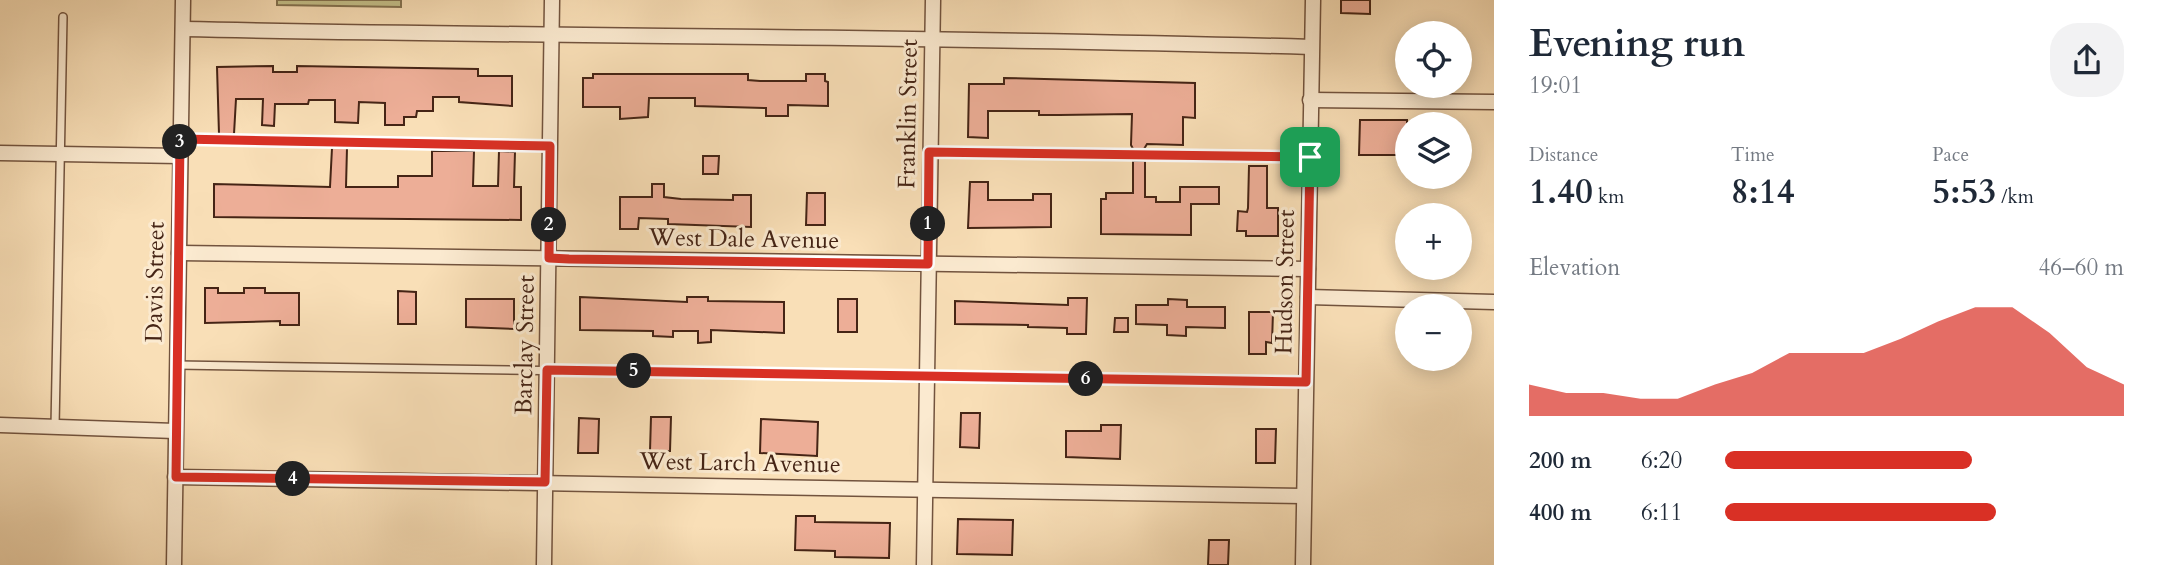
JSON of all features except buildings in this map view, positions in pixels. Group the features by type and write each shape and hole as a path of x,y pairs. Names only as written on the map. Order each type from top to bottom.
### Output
{"street":[{"name":"Davis Street","path":"174,565 183,0"},
{"name":"Barclay Street","path":"544,565 552,0"},
{"name":"Franklin Street","path":"924,565 933,0"},
{"name":"Hudson Street","path":"1303,565 1306,382 1315,297 1308,270 1312,0"},
{"path":"183,29 551,37 932,38 1311,47"},
{"path":"1310,100 1494,102"},
{"path":"0,153 180,156"},
{"name":"West Dale Avenue","path":"179,253 1308,270"},
{"path":"1315,297 1494,302"},
{"path":"0,425 176,431"},
{"name":"West Larch Avenue","path":"176,477 1303,496"}],"lane":[{"path":"55,427 58,154 63,17"},
{"path":"180,139 550,146"},
{"path":"929,152 1310,157"},
{"path":"177,365 1306,382"}],"shaded area":[{"path":"277,0 401,0 401,7 277,5"}],"route":[{"path":"180,139 550,146 549,258 569,259 928,264 929,152 1310,157 1306,382 547,370 545,482 176,477 180,139"}]}
